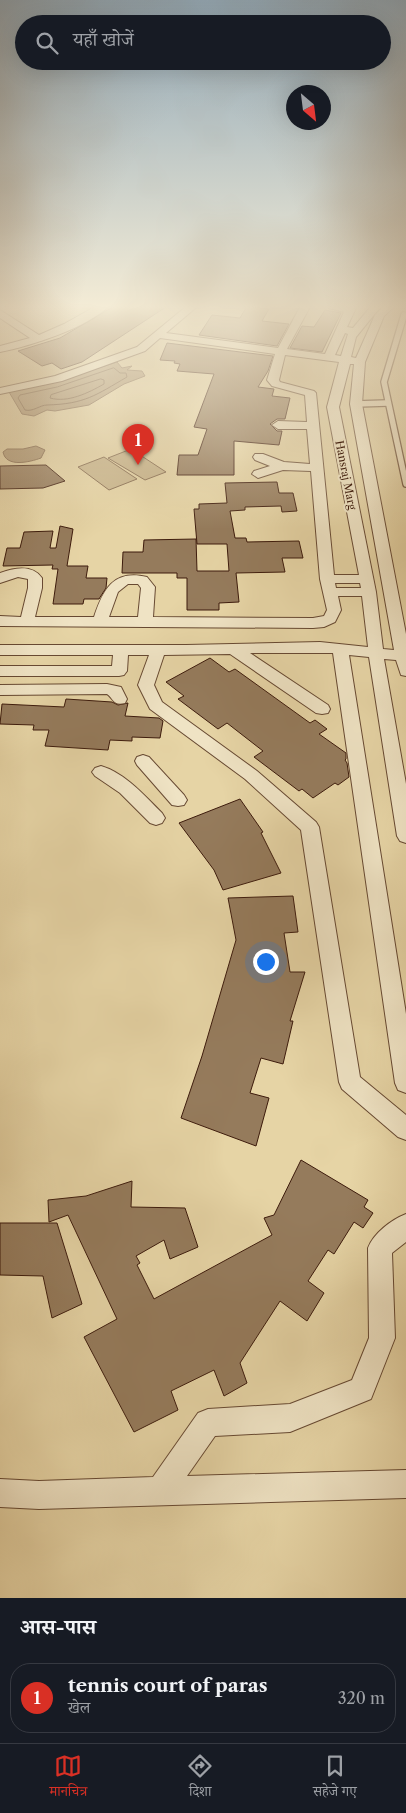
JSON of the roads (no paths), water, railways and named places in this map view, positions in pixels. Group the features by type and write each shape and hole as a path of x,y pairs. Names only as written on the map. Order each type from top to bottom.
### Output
{"street":[{"path":"0,391 55,380"},
{"path":"0,621 324,622 330,619 333,616 309,392 276,384 273,380"},
{"name":"Hansraj Marg","path":"339,380 333,407 367,585 376,655 406,836"},
{"name":"Hansraj Marg","path":"358,380 356,404 386,576 406,671"},
{"path":"278,425 312,426"},
{"path":"259,457 282,466 316,468"},
{"path":"258,474 282,466"},
{"path":"0,579 7,575 18,573 26,573 35,578 35,588 27,621"},
{"path":"100,622 107,599 114,586 119,582 135,579 142,580 148,586 145,622"},
{"path":"329,585 367,585"},
{"path":"233,648 322,710"},
{"path":"0,650 340,648 376,655 404,655"},
{"path":"340,648 406,1083"},
{"path":"0,671 119,671 121,650"},
{"path":"158,650 146,685 156,705 251,775 310,827 350,1082 406,1129"},
{"path":"0,690 106,689 115,692 119,698"},
{"path":"143,761 178,800"},
{"path":"101,772 126,789 156,818"},
{"path":"160,1492 208,1423 290,1418 362,1390 382,1338 380,1248 406,1226"},
{"path":"0,1493 39,1495 406,1484"}],"lane":[{"path":"384,380 387,403 406,484"},
{"path":"356,404 387,403"}],"water":[{"path":"63,380 136,380 124,384 89,405 55,411 47,410 34,416 22,414 9,392"},
{"path":"36,446 45,450 41,458 31,461 13,462 5,457 3,452 7,449 23,449"}],"place":[{"name":"tennis court of paras","path":"138,465"}]}
